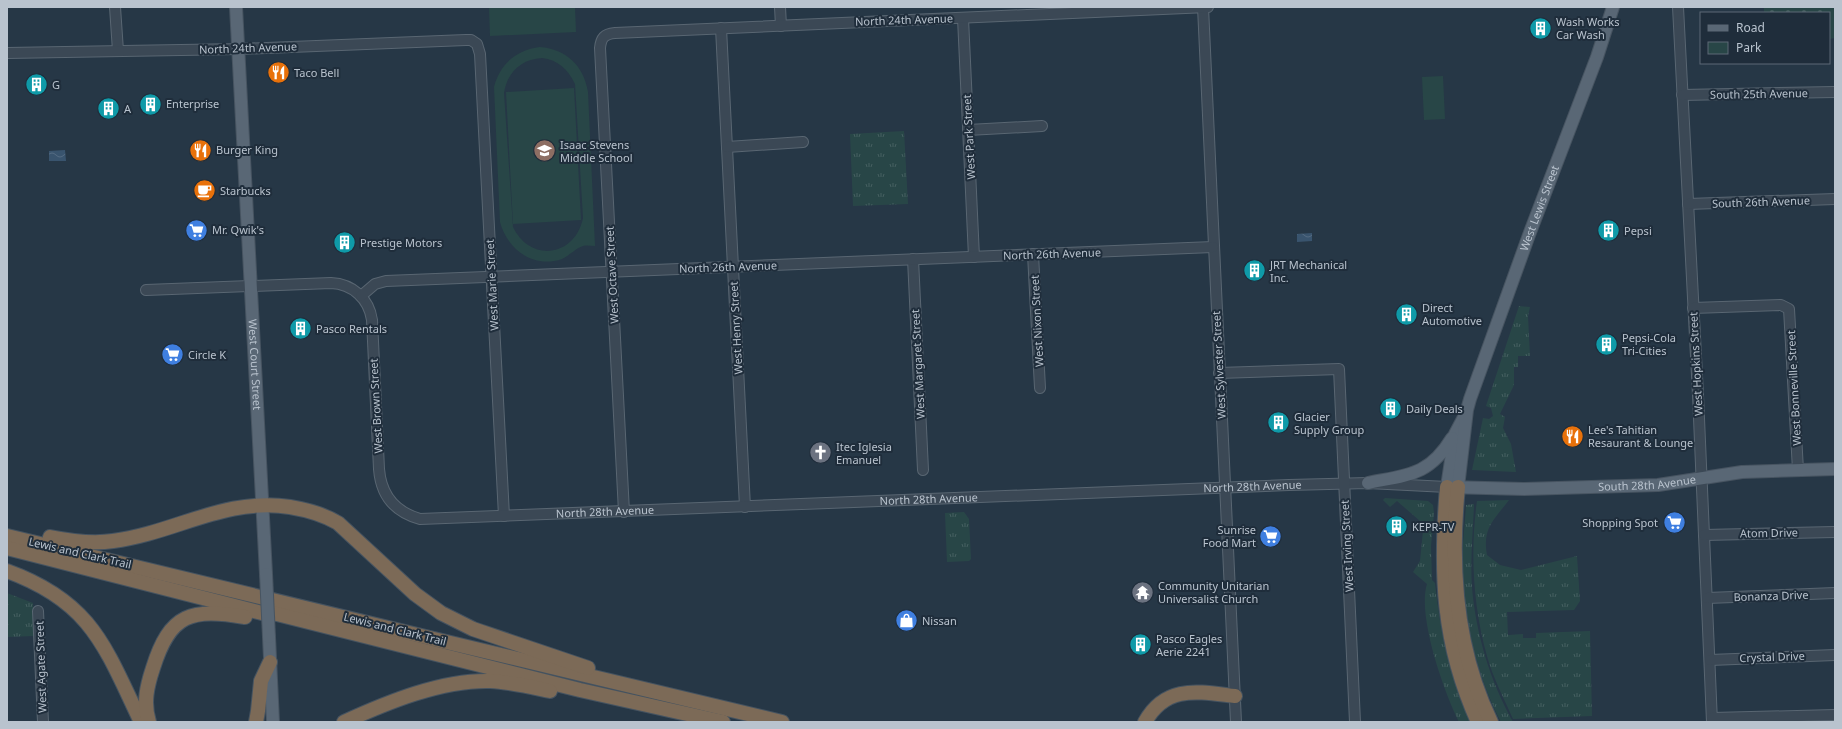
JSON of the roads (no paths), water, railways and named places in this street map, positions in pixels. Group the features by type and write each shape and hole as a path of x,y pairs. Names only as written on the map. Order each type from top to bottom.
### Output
{"highway":[{"path":"1452,487 1443,541 1444,595 1457,667 1478,722"},
{"path":"1452,487 1456,513 1456,577 1461,623 1468,665 1480,700 1491,722"},
{"path":"7,528 61,540 112,542 143,535 221,510 262,505 309,510 329,518 347,530 415,594 441,614 473,629 595,671 612,683"},
{"name":"Lewis and Clark Trail","path":"7,536 286,602 612,683 782,722"},
{"name":"Lewis and Clark Trail","path":"7,548 580,690 723,722"},
{"path":"7,571 51,591 71,606 90,626 110,654 141,722"},
{"path":"149,722 146,706 149,680 158,650 173,627 188,617 203,613 213,612 246,617 262,612"},
{"path":"256,722 261,681 270,662"},
{"path":"344,722 423,691 456,683 500,682 551,691 580,690"},
{"path":"1146,722 1160,703 1182,693 1200,692 1235,696"}],"main road":[{"name":"West Court Street","path":"236,7 252,286 273,722"},
{"name":"West Lewis Street","path":"1452,487 1455,434 1467,410 1529,235 1597,57 1613,7"},
{"name":"West Lewis Street","path":"1452,487 1467,410"},
{"path":"1368,483 1415,473 1426,468 1444,451 1455,434"},
{"name":"South 28th Avenue","path":"1452,487 1524,489 1658,485 1742,472 1835,469"}],"street":[{"path":"115,7 118,51"},
{"path":"780,7 781,26"},
{"name":"West Sylvester Street","path":"1203,7 1236,722"},
{"name":"North 24th Avenue","path":"602,38 605,35 615,33 1208,7"},
{"name":"West Hopkins Street","path":"1678,7 1712,720"},
{"name":"West Park Street","path":"963,18 974,257"},
{"name":"West Henry Street","path":"721,28 745,507"},
{"name":"West Octave Street","path":"602,38 600,48 624,512"},
{"name":"North 24th Avenue","path":"7,53 238,49 471,40 477,44 480,54"},
{"name":"West Marie Street","path":"480,54 504,516"},
{"name":"South 25th Avenue","path":"1682,95 1835,92"},
{"path":"968,130 1042,126"},
{"path":"727,147 803,142"},
{"name":"South 26th Avenue","path":"1688,204 1835,199"},
{"name":"North 26th Avenue","path":"361,296 375,284 382,281 1213,247"},
{"name":"West Nixon Street","path":"1033,254 1040,388"},
{"name":"West Margaret Street","path":"913,259 923,470"},
{"path":"146,290 336,283 347,286 361,296"},
{"name":"West Brown Street","path":"361,296 369,306 372,320 381,480 388,498 401,512"},
{"name":"West Bonneville Street","path":"1693,308 1781,305 1787,307 1790,313 1798,470"},
{"name":"West Irving Street","path":"1219,373 1339,369 1355,722"},
{"name":"North 28th Avenue","path":"401,512 425,519 1225,487 1368,483 1452,487"},
{"name":"Atom Drive","path":"1704,535 1835,532"},
{"name":"Bonanza Drive","path":"1707,598 1835,593"},
{"name":"West Agate Street","path":"38,611 43,722"},
{"name":"Crystal Drive","path":"1710,660 1835,655"},
{"path":"1712,720 1835,715"}],"water":[{"path":"65,150 66,161 49,161 49,151"},
{"path":"1312,233 1312,241 1297,242 1297,234"}],"place":[{"name":"Wash Works Car Wash","path":"1541,28"},
{"name":"Taco Bell","path":"279,73"},
{"name":"G","path":"37,85"},
{"name":"Enterprise","path":"150,104"},
{"name":"A","path":"108,109"},
{"name":"Burger King","path":"200,150"},
{"name":"Isaac Stevens Middle School","path":"544,151"},
{"name":"Starbucks","path":"205,191"},
{"name":"Mr. Qwik's","path":"197,230"},
{"name":"Pepsi","path":"1609,231"},
{"name":"Prestige Motors","path":"345,243"},
{"name":"JRT Mechanical Inc.","path":"1254,271"},
{"name":"Direct Automotive","path":"1406,314"},
{"name":"Pasco Rentals","path":"300,329"},
{"name":"Pepsi-Cola Tri-Cities","path":"1606,344"},
{"name":"Circle K","path":"173,355"},
{"name":"Daily Deals","path":"1391,409"},
{"name":"Glacier Supply Group","path":"1279,423"},
{"name":"Lee's Tahitian Resaurant & Lounge","path":"1572,436"},
{"name":"Itec Iglesia Emanuel","path":"821,453"},
{"name":"Shopping Spot","path":"1674,523"},
{"name":"KEPR-TV","path":"1397,527"},
{"name":"Sunrise Food Mart","path":"1271,536"},
{"name":"Community Unitarian Universalist Church","path":"1143,592"},
{"name":"Nissan","path":"907,621"},
{"name":"Pasco Eagles Aerie 2241","path":"1140,645"}]}
